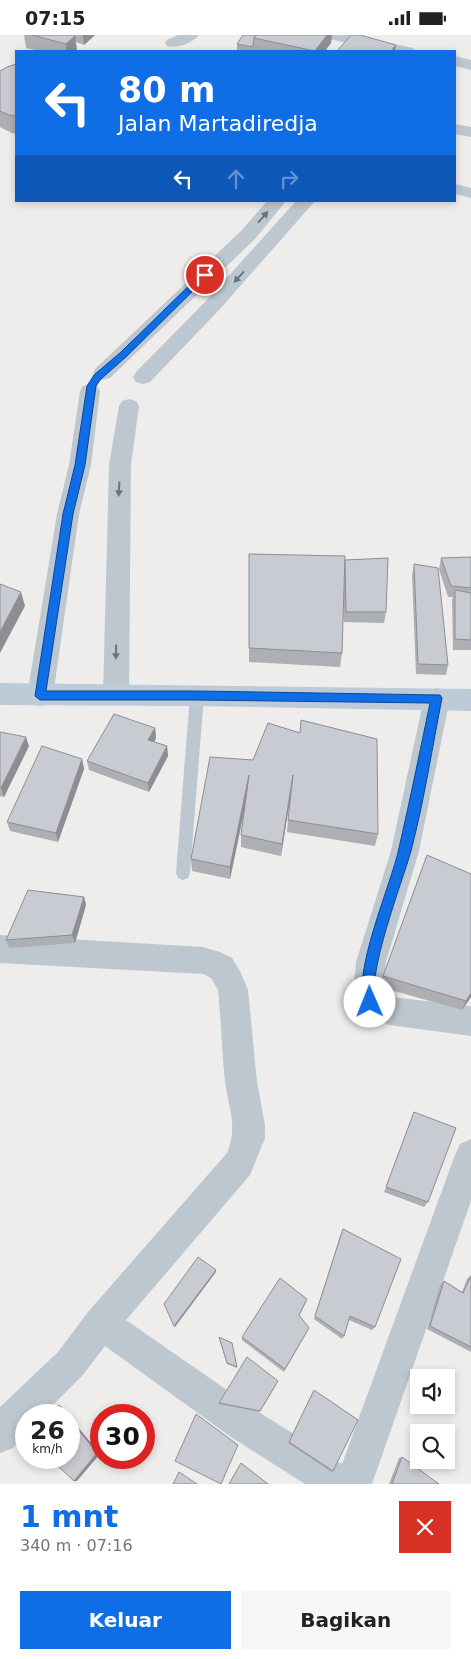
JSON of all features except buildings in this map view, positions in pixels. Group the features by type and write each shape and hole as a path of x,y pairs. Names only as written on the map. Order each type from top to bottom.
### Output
{"main road":[{"path":"0,694 40,696 197,695 436,698 471,700"}],"street":[{"path":"171,43 191,35"},
{"path":"329,35 402,50"},
{"path":"456,61 471,65"},
{"path":"456,129 471,132"},
{"path":"456,189 471,193"},
{"path":"97,382 125,369 143,377 148,386 146,395 142,400 130,406 114,407 101,403 92,395 97,382 248,235 276,202"},
{"path":"143,377 213,305 305,202"},
{"path":"248,235 270,242"},
{"path":"40,696 68,514 97,382"},
{"path":"116,695 120,465 130,406"},
{"path":"80,465 120,465"},
{"path":"436,698 405,851 371,962 368,997 370,1002 389,1011 471,1021"},
{"path":"0,949 185,961 205,960 220,965 228,975 233,990 241,1082 249,1125 249,1138 239,1164 100,1324 70,1364 28,1404 0,1435"},
{"path":"353,1484 471,1155"},
{"path":"100,1324 125,1339 244,1424 339,1484"}],"lane":[{"path":"183,873 197,695"}],"route":[{"path":"205,275 124,354 97,377 91,386 80,465 68,514 40,696 197,695 436,698 405,851 371,962 368,997 370,1002"}]}
